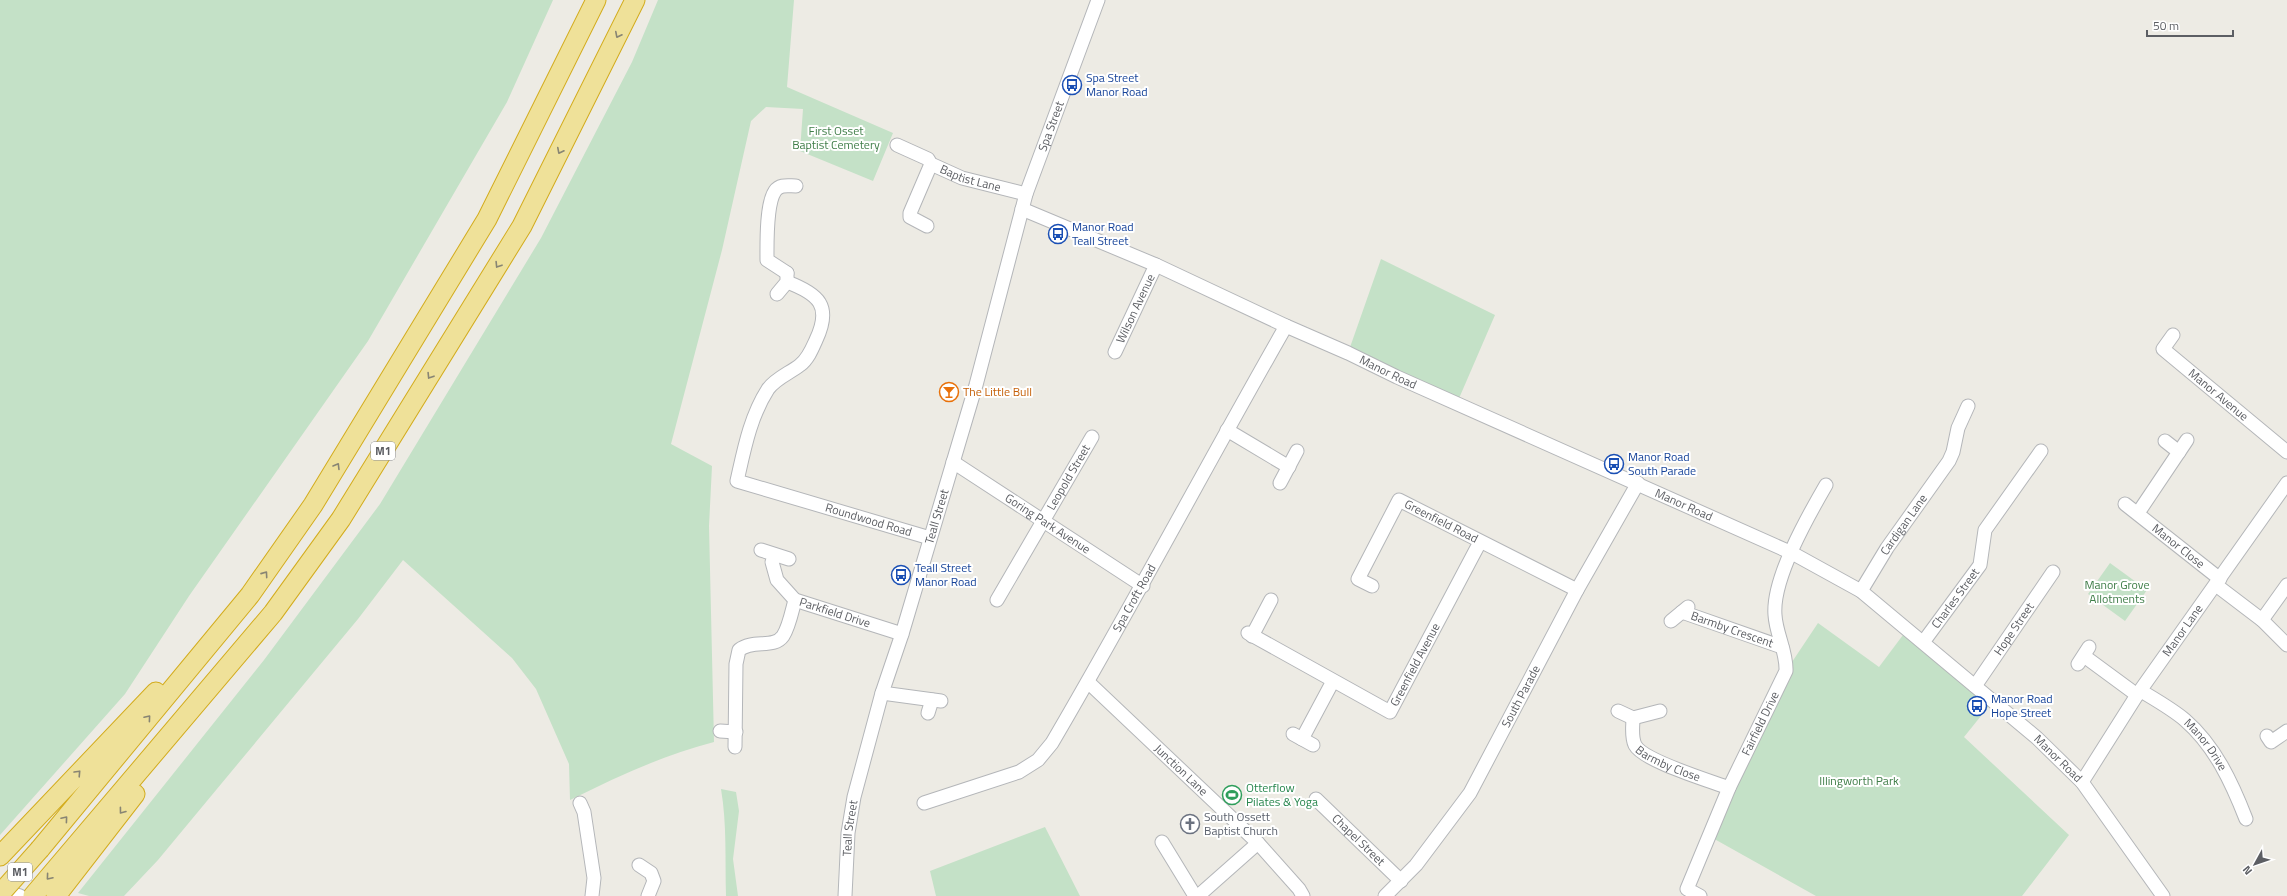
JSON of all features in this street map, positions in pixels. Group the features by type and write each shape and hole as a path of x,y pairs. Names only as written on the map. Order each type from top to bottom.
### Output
{"highway":[{"name":"M1","path":"0,894 40,849 250,595 314,505 487,219 596,0"},
{"name":"M1","path":"33,896 73,861 273,613 341,519 522,226 635,0"},
{"path":"0,856 105,743 250,595"},
{"path":"56,896 73,861"}],"street":[{"name":"Spa Street","path":"1022,209 1026,194 1098,0"},
{"name":"Baptist Lane","path":"897,145 928,159 931,164 962,178 1026,194"},
{"path":"927,226 905,220 910,213 931,164"},
{"path":"777,294 788,274 767,260 770,208 775,191 782,186 796,186"},
{"name":"Manor Road","path":"1022,209 1156,265 1397,377 1638,483 1792,553 1861,591 1924,641 2037,738 2082,782 2163,896"},
{"name":"Teall Street","path":"845,896 848,833 854,797 882,693 902,634 982,365 1022,209"},
{"name":"Wilson Avenue","path":"1115,352 1156,265"},
{"name":"Roundwood Road","path":"788,274 820,301 824,317 821,329 805,360 769,388 753,421 744,445 737,481 807,496 930,538"},
{"name":"Spa Croft Road","path":"924,803 1020,772 1038,760 1052,743 1143,586 1227,430 1286,326"},
{"name":"Manor Avenue","path":"2173,335 2163,349 2287,452"},
{"name":"Cardigan Lane","path":"1861,591 1887,548 1949,461 1953,452 1958,428 1968,406"},
{"path":"1227,430 1289,467"},
{"name":"Leopold Street","path":"997,600 1092,437"},
{"path":"2138,514 2187,440"},
{"path":"2165,441 2179,452"},
{"path":"1280,483 1297,451"},
{"name":"Charles Street","path":"1924,641 1980,565 1985,530 2041,451"},
{"name":"Goring Park Avenue","path":"953,462 1143,586"},
{"name":"South Parade","path":"1385,896 1416,865 1470,793 1577,590 1638,483"},
{"name":"Manor Lane","path":"2082,782 2139,693 2287,483"},
{"name":"Fairfield Drive","path":"1700,896 1687,888 1729,788 1786,671 1775,614 1775,597 1810,512 1826,485"},
{"name":"Greenfield Road","path":"1372,586 1358,579 1399,500 1577,590"},
{"name":"Manor Close","path":"2124,504 2138,514 2262,620 2287,645"},
{"name":"Greenfield Avenue","path":"1271,600 1250,634 1390,712 1480,542"},
{"path":"761,550 789,559"},
{"name":"Parkfield Drive","path":"775,554 772,562 777,580 795,600 902,634"},
{"name":"Hope Street","path":"1975,686 2053,572"},
{"path":"2262,620 2287,585"},
{"path":"736,747 736,664 739,650 752,643 778,641 783,636 795,600"},
{"name":"Barmby Crescent","path":"1671,621 1685,609 1782,647"},
{"name":"Manor Drive","path":"2084,656 2139,693 2184,719 2200,734 2216,755 2229,778 2246,819"},
{"path":"1303,739 1333,681"},
{"name":"Junction Lane","path":"1088,682 1258,843 1299,889 1303,896"},
{"path":"882,693 937,700 928,713"},
{"path":"1618,711 1633,718 1660,711"},
{"name":"Barmby Close","path":"1633,718 1632,736 1635,745 1644,754 1729,788"},
{"path":"720,731 736,732"},
{"path":"2267,736 2272,742 2287,731"},
{"name":"Chapel Street","path":"1316,799 1401,881"},
{"path":"580,803 584,812 594,878 592,896"},
{"path":"1162,842 1195,896"},
{"path":"1198,896 1258,843"},
{"path":"639,865 651,873 654,881 648,896"},
{"path":"0,890 20,896"}],"green space":[{"path":"0,0 553,0 507,102 368,341 189,596 125,694 0,835"},
{"name":"First Osset Baptist Cemetery","path":"658,0 794,0 787,87 893,133 873,181 800,151 803,109 766,107 751,121 722,250 671,444 712,466 709,526 714,742 658,760 570,800 569,764 536,689 512,658 403,560 358,619 158,860 124,896 89,896 78,893 264,660 380,504 541,238 632,62"},
{"path":"1381,259 1495,315 1457,403 1348,353"},
{"name":"Manor Grove Allotments","path":"2110,563 2147,590 2125,621 2088,594"},
{"name":"Illingworth Park","path":"1818,623 1879,667 1903,635 1924,641 1993,701 1964,737 2069,835 2022,896 1816,896 1709,836 1786,671"},
{"path":"721,789 736,792 739,811 733,859 738,896 726,896 725,829"},
{"path":"1045,827 1080,896 936,896 930,871"}],"place":[{"name":"Spa Street Manor Road","path":"1072,85"},
{"name":"Manor Road Teall Street","path":"1058,234"},
{"name":"The Little Bull","path":"949,392"},
{"name":"Manor Road South Parade","path":"1614,464"},
{"name":"Teall Street Manor Road","path":"901,575"},
{"name":"Manor Road Hope Street","path":"1977,706"},
{"name":"Otterflow Pilates & Yoga","path":"1232,795"},
{"name":"South Ossett Baptist Church","path":"1190,824"}]}
